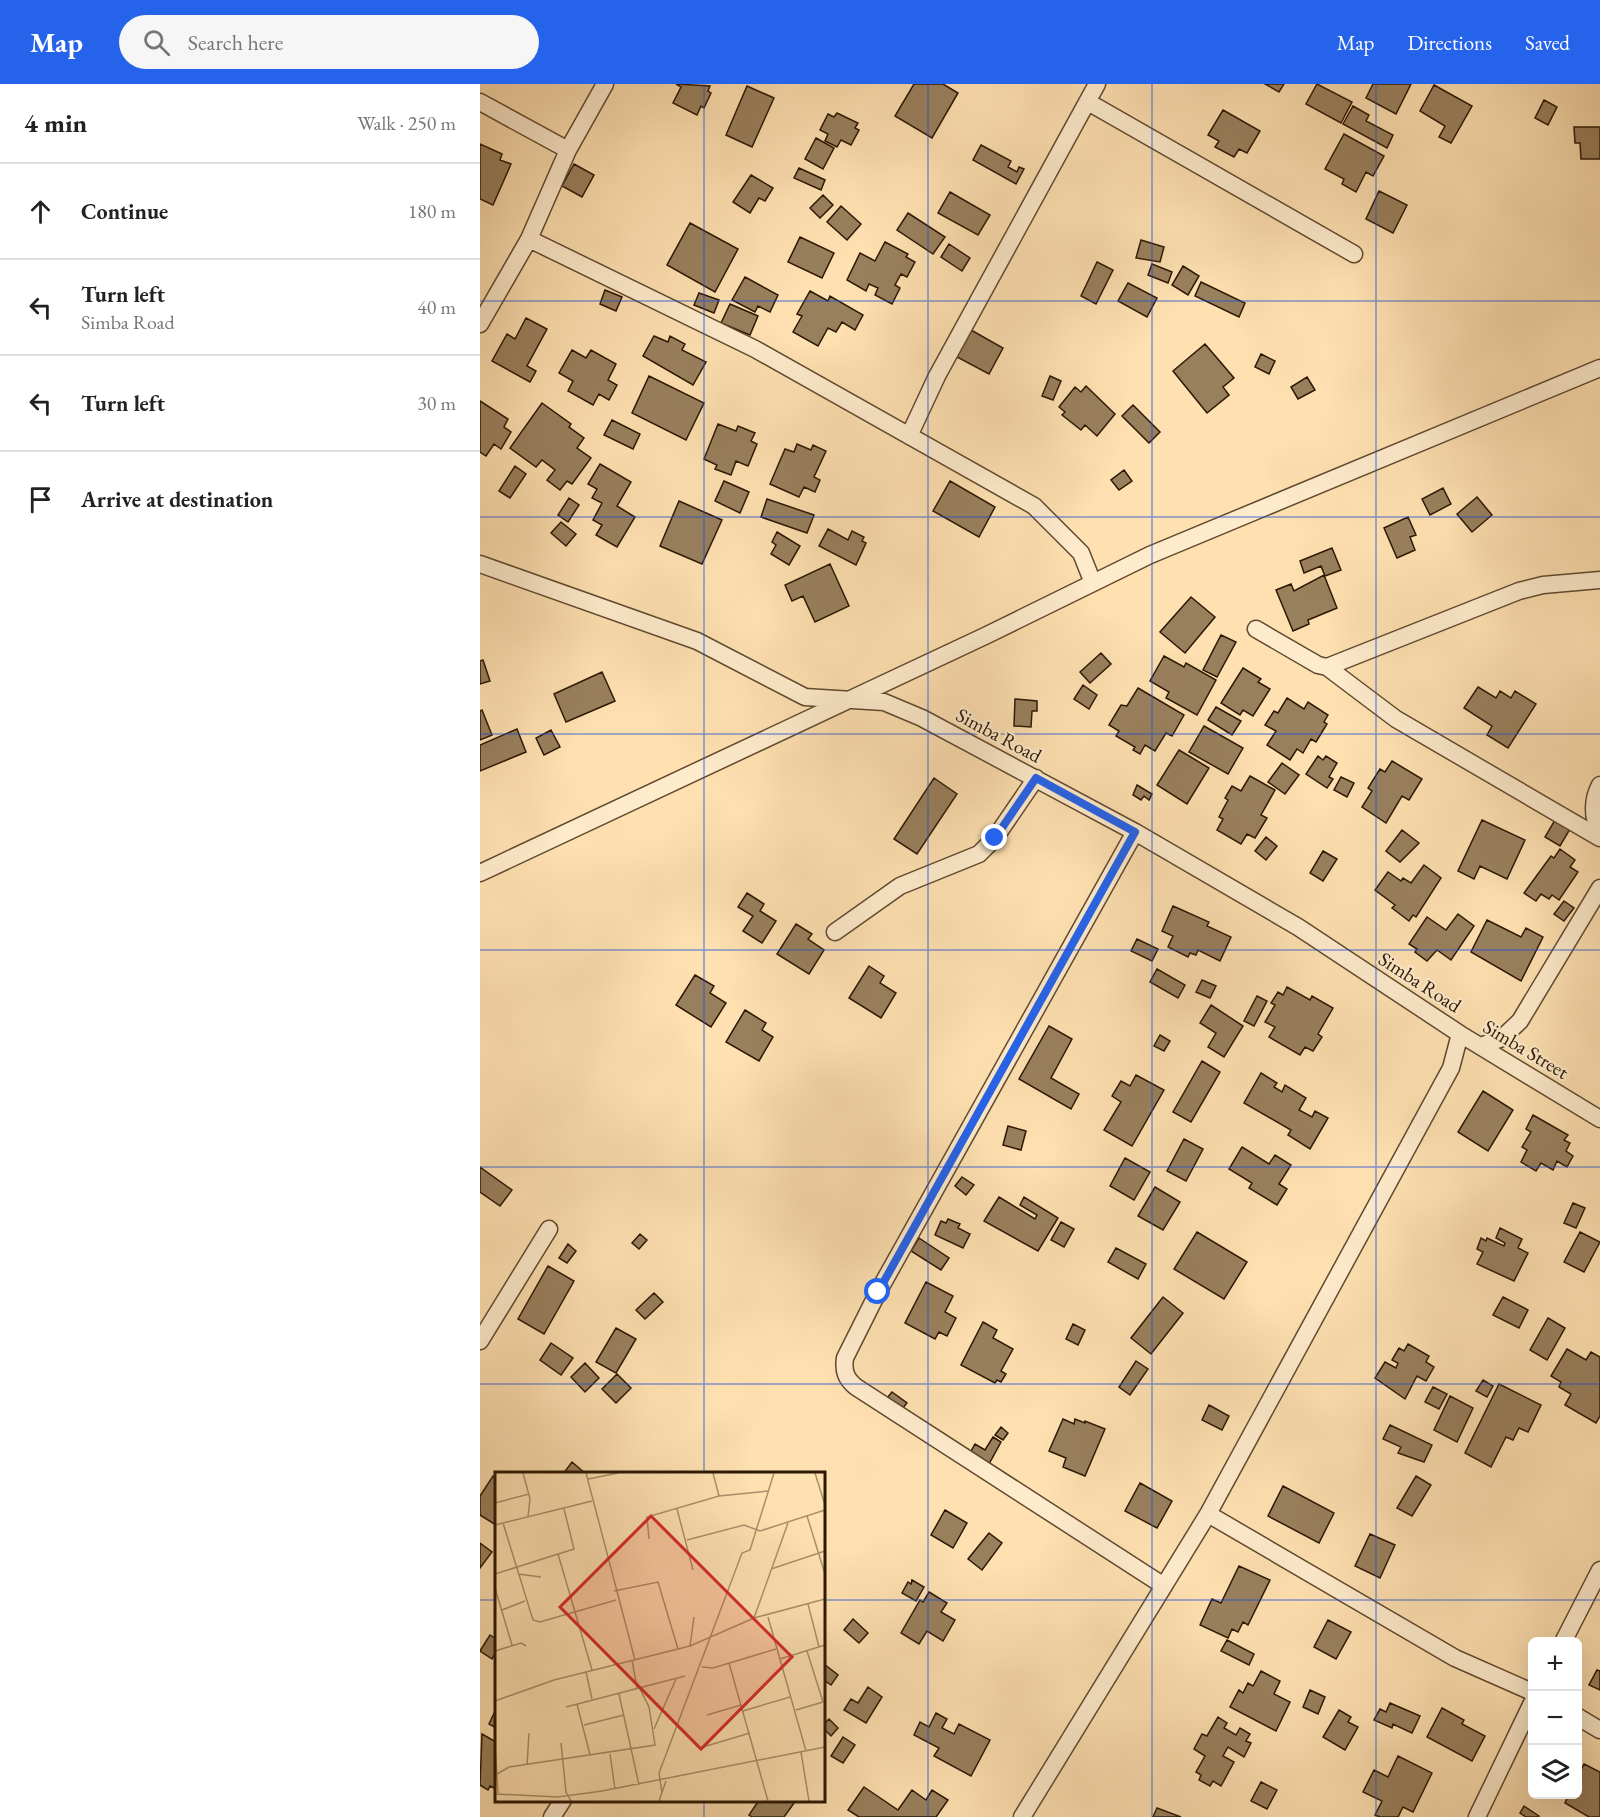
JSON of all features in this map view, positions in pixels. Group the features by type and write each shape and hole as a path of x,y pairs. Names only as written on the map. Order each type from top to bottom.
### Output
{"street":[{"path":"480,324 529,239 568,150 605,84"},
{"path":"909,436 937,376 1097,84"},
{"path":"480,102 568,150"},
{"path":"1088,102 1354,254"},
{"path":"529,239 756,350 1034,506 1081,553 1093,583"},
{"path":"480,873 1150,555 1600,368"},
{"name":"Simba Road","path":"480,564 697,641 805,697 884,702 922,718 1135,832 1298,927 1460,1034"},
{"path":"1327,667 1520,591 1543,585 1600,579"},
{"path":"1256,629 1318,665 1327,667 1396,719 1600,838"},
{"path":"835,932 900,886 979,854 995,838 1036,778"},
{"path":"1600,785 1594,796 1595,815 1600,832"},
{"path":"1135,832 878,1292 845,1358 844,1366 850,1382 856,1387 1164,1586"},
{"path":"1481,1046 1502,1038 1520,1022 1600,888"},
{"path":"1022,1817 1208,1514 1451,1068 1460,1034"},
{"name":"Simba Street","path":"1460,1034 1600,1119"},
{"path":"480,1341 549,1228"},
{"path":"1208,1514 1455,1658 1531,1691"},
{"path":"1565,1637 1600,1570"},
{"path":"1477,1817 1528,1712"},
{"path":"1582,1719 1600,1730"},
{"path":"552,1817 562,1802"}],"building":[{"path":"676,84 710,86 708,91 711,93 704,108 701,106 697,115 673,103 681,87"},
{"path":"914,84 943,84 958,93 932,138 895,116"},
{"path":"1265,84 1284,84 1279,92"},
{"path":"1317,84 1352,102 1341,123 1306,104"},
{"path":"1373,84 1411,84 1396,114 1366,98"},
{"path":"1434,85 1472,106 1451,143 1439,137 1445,126 1420,111"},
{"path":"747,86 774,98 752,147 726,135"},
{"path":"1544,100 1557,107 1548,125 1535,118"},
{"path":"1353,106 1369,115 1366,121 1393,135 1387,148 1343,124"},
{"path":"1223,110 1260,131 1247,153 1239,149 1234,157 1215,147 1219,141 1208,135"},
{"path":"837,113 858,123 855,128 859,130 851,145 841,140 837,147 825,141 828,134 820,130 828,114 834,117"},
{"path":"1574,127 1600,127 1600,159 1581,159 1580,143 1575,143"},
{"path":"1344,134 1384,156 1373,176 1366,172 1356,192 1342,184 1344,179 1325,169"},
{"path":"816,138 834,148 823,169 805,159"},
{"path":"480,144 502,154 500,160 511,164 493,205 480,199"},
{"path":"981,145 1011,161 1008,167 1017,172 1019,167 1024,169 1016,184 973,160"},
{"path":"574,164 594,175 582,197 562,186"},
{"path":"799,168 825,180 821,190 794,178"},
{"path":"751,175 773,188 765,201 759,198 750,213 733,202"},
{"path":"1379,191 1407,205 1393,233 1366,219"},
{"path":"950,192 990,215 978,235 938,213"},
{"path":"823,195 833,205 820,218 810,208"},
{"path":"841,206 861,224 847,240 827,222"},
{"path":"908,213 945,237 933,254 897,230"},
{"path":"690,223 738,249 715,292 667,265"},
{"path":"800,237 834,253 822,278 788,262"},
{"path":"1141,240 1164,247 1160,262 1136,258"},
{"path":"885,242 908,254 906,257 915,262 907,277 901,274 895,285 900,288 892,304 875,295 878,288 869,284 866,291 847,280 860,253 875,261"},
{"path":"949,244 970,258 962,271 941,257"},
{"path":"1097,262 1113,270 1096,304 1081,296"},
{"path":"1152,264 1172,272 1168,283 1148,275"},
{"path":"1183,266 1199,276 1188,295 1172,285"},
{"path":"745,277 778,295 770,312 758,306 755,312 732,300"},
{"path":"1201,282 1245,303 1239,317 1195,296"},
{"path":"1128,283 1157,298 1147,317 1118,301"},
{"path":"605,290 622,297 616,311 600,304"},
{"path":"810,291 828,301 830,296 863,315 855,330 842,322 836,332 828,328 818,346 793,332 802,316 797,314"},
{"path":"699,293 719,300 714,313 694,305"},
{"path":"730,304 758,316 750,335 721,323"},
{"path":"526,318 547,329 527,366 536,371 530,382 492,361 507,334 515,339"},
{"path":"971,330 1003,348 989,374 957,357"},
{"path":"654,336 668,342 670,336 685,344 682,350 706,362 693,385 643,356"},
{"path":"1205,344 1234,378 1223,387 1229,395 1207,413 1173,371"},
{"path":"572,350 586,358 591,350 616,364 608,380 617,385 609,400 599,394 593,405 568,391 573,381 559,373"},
{"path":"1261,354 1275,361 1269,374 1255,367"},
{"path":"649,376 704,403 686,440 632,413"},
{"path":"1050,376 1061,381 1053,400 1042,396"},
{"path":"1307,377 1315,390 1298,399 1291,387"},
{"path":"1086,386 1115,414 1097,436 1085,425 1081,430 1062,415 1065,412 1059,407 1075,387 1081,392"},
{"path":"480,401 508,419 504,427 511,432 501,449 494,444 486,456 480,452"},
{"path":"542,403 571,424 569,427 584,438 577,448 591,458 572,484 567,481 560,490 547,480 555,470 542,460 536,467 510,448"},
{"path":"1133,405 1160,432 1149,443 1122,416"},
{"path":"612,420 640,434 633,449 604,435"},
{"path":"718,424 736,431 738,426 755,433 751,441 757,444 748,466 736,461 731,475 715,469 717,465 704,459"},
{"path":"797,444 811,450 813,445 826,451 814,477 820,480 815,492 804,487 799,497 770,484 785,449 794,452"},
{"path":"600,464 631,482 617,506 635,517 617,547 596,535 602,525 593,520 602,503 592,498 597,489 588,484"},
{"path":"515,466 526,474 510,498 499,491"},
{"path":"1124,470 1132,481 1119,490 1111,480"},
{"path":"724,481 749,492 740,513 715,501"},
{"path":"950,481 995,507 979,537 933,511"},
{"path":"1443,488 1451,504 1430,515 1422,499"},
{"path":"1477,497 1492,515 1472,532 1457,514"},
{"path":"569,498 579,505 568,522 558,515"},
{"path":"767,499 814,515 807,533 761,517"},
{"path":"679,501 722,520 702,564 660,546"},
{"path":"1408,517 1416,535 1410,537 1415,550 1397,558 1384,528"},
{"path":"561,522 576,534 566,546 551,533"},
{"path":"828,529 848,540 852,531 864,537 862,541 866,543 856,565 819,546"},
{"path":"777,532 800,546 789,565 771,554 776,545 772,542"},
{"path":"1332,548 1341,570 1325,576 1321,566 1304,573 1300,561"},
{"path":"830,564 849,606 815,622 803,596 792,601 785,585"},
{"path":"1324,575 1337,608 1308,620 1309,624 1293,631 1276,590 1291,584 1294,591"},
{"path":"1191,597 1215,617 1185,653 1160,632"},
{"path":"1221,635 1236,642 1217,677 1203,670"},
{"path":"1101,653 1111,664 1090,683 1080,672"},
{"path":"1164,656 1184,667 1186,663 1216,680 1197,715 1166,698 1169,692 1150,681"},
{"path":"483,660 490,681 480,684 480,661"},
{"path":"1243,668 1261,679 1258,682 1270,689 1253,716 1243,710 1240,715 1221,703"},
{"path":"602,672 615,701 566,722 554,694"},
{"path":"1083,685 1097,695 1089,709 1074,699"},
{"path":"1478,687 1496,698 1500,691 1511,698 1515,691 1536,704 1508,748 1487,735 1492,726 1464,708"},
{"path":"1138,688 1184,715 1172,736 1166,733 1155,751 1145,745 1140,754 1133,750 1135,747 1116,736 1119,731 1109,725 1121,705 1127,706"},
{"path":"1287,698 1304,709 1308,702 1328,715 1324,722 1327,724 1316,742 1311,739 1303,753 1297,749 1290,760 1267,745 1276,731 1265,725 1274,711 1278,713"},
{"path":"1015,699 1037,701 1037,711 1032,711 1031,727 1014,726"},
{"path":"1216,707 1241,721 1232,735 1208,720"},
{"path":"482,710 492,735 480,740 480,711"},
{"path":"1204,726 1243,748 1228,774 1189,752"},
{"path":"517,729 526,752 480,771 480,745"},
{"path":"551,730 560,747 544,755 536,738"},
{"path":"1179,750 1209,768 1187,804 1157,785"},
{"path":"1318,756 1323,760 1326,756 1337,763 1329,777 1333,779 1327,788 1306,774"},
{"path":"1392,761 1422,779 1409,800 1402,796 1386,823 1362,807 1372,791 1368,788 1380,769 1385,772"},
{"path":"1282,763 1299,775 1285,794 1268,782"},
{"path":"1250,776 1275,790 1261,815 1267,818 1255,838 1247,834 1241,844 1217,830 1223,819 1219,817 1228,800 1225,798 1232,786 1241,791"},
{"path":"1341,777 1354,783 1347,797 1334,790"},
{"path":"934,778 957,794 917,854 894,839"},
{"path":"1137,785 1152,794 1149,800 1144,796 1141,800 1133,795"},
{"path":"1482,820 1525,840 1507,879 1480,866 1474,879 1458,871"},
{"path":"1555,820 1570,829 1560,846 1545,837"},
{"path":"1402,830 1419,843 1400,862 1386,851"},
{"path":"1266,837 1277,846 1266,860 1255,851"},
{"path":"1560,849 1575,860 1570,867 1578,872 1559,900 1552,895 1549,899 1541,894 1536,901 1524,893 1551,856 1554,858"},
{"path":"1323,851 1337,859 1323,881 1310,873"},
{"path":"1424,865 1441,878 1416,917 1413,915 1409,921 1392,908 1395,905 1375,890 1388,872 1401,881 1403,878 1411,883"},
{"path":"747,893 764,904 760,911 776,921 762,943 743,931 753,916 738,907"},
{"path":"1564,901 1574,908 1564,921 1554,914"},
{"path":"1173,906 1209,922 1207,926 1231,937 1220,961 1198,950 1196,955 1190,953 1188,957 1168,947 1173,936 1162,931"},
{"path":"1458,914 1474,926 1451,960 1437,950 1427,961 1415,952 1417,949 1409,944 1427,917 1446,930"},
{"path":"1487,920 1521,937 1526,928 1543,937 1521,981 1471,952"},
{"path":"796,924 812,934 808,939 824,950 809,974 777,954"},
{"path":"1137,939 1158,949 1152,961 1131,951"},
{"path":"869,966 884,976 880,983 896,993 881,1018 849,998"},
{"path":"1157,969 1185,985 1178,998 1150,982"},
{"path":"695,975 714,986 710,993 726,1003 711,1027 676,1005"},
{"path":"1202,980 1216,986 1210,998 1196,992"},
{"path":"1287,987 1310,1000 1312,996 1333,1008 1318,1034 1322,1037 1313,1051 1305,1047 1300,1055 1269,1037 1275,1027 1265,1022 1275,1005 1271,1003 1278,992 1283,995"},
{"path":"1257,996 1267,1001 1254,1026 1244,1021"},
{"path":"1211,1005 1243,1026 1224,1057 1208,1047 1216,1033 1200,1023"},
{"path":"745,1010 766,1023 762,1030 773,1037 759,1061 726,1042"},
{"path":"1049,1026 1072,1039 1051,1078 1079,1094 1071,1109 1019,1079"},
{"path":"1160,1035 1170,1041 1164,1051 1154,1046"},
{"path":"1202,1061 1220,1072 1191,1122 1173,1112"},
{"path":"1261,1073 1277,1083 1274,1087 1282,1092 1285,1085 1306,1098 1299,1110 1312,1117 1315,1111 1328,1118 1310,1149 1288,1135 1291,1130 1244,1103"},
{"path":"1136,1075 1164,1090 1132,1146 1104,1130 1121,1102 1112,1096 1121,1081 1130,1086"},
{"path":"1483,1091 1513,1110 1488,1151 1458,1132"},
{"path":"1533,1115 1568,1135 1564,1140 1570,1143 1566,1151 1573,1156 1567,1167 1557,1161 1553,1170 1541,1163 1536,1171 1521,1162 1527,1150 1522,1147 1531,1132 1526,1129"},
{"path":"1008,1126 1026,1131 1021,1150 1003,1145"},
{"path":"1184,1139 1203,1149 1186,1181 1167,1171"},
{"path":"1242,1147 1269,1164 1275,1155 1291,1165 1279,1184 1287,1189 1277,1205 1249,1188 1252,1183 1229,1169"},
{"path":"1125,1158 1150,1172 1134,1200 1110,1186"},
{"path":"480,1167 512,1190 500,1206 480,1192"},
{"path":"962,1177 974,1185 966,1195 955,1186"},
{"path":"1155,1187 1180,1202 1163,1230 1138,1216"},
{"path":"999,1197 1035,1219 1037,1215 1020,1205 1024,1197 1058,1218 1038,1251 984,1221"},
{"path":"1573,1203 1585,1208 1576,1228 1564,1223"},
{"path":"948,1219 960,1224 958,1228 970,1234 963,1248 935,1235 941,1221 946,1223"},
{"path":"1061,1222 1074,1229 1064,1247 1051,1240"},
{"path":"1500,1228 1522,1239 1518,1248 1528,1253 1514,1281 1477,1264 1483,1252 1477,1249 1481,1238 1486,1241 1487,1238 1504,1246 1505,1243 1496,1238"},
{"path":"1197,1232 1247,1262 1224,1299 1174,1269"},
{"path":"1580,1232 1600,1242 1584,1272 1564,1262"},
{"path":"640,1234 647,1240 639,1249 632,1243"},
{"path":"919,1238 949,1258 941,1270 911,1251"},
{"path":"568,1244 576,1251 567,1263 559,1258"},
{"path":"1116,1248 1146,1264 1138,1279 1108,1262"},
{"path":"548,1266 574,1281 544,1334 518,1319"},
{"path":"926,1282 953,1296 945,1312 956,1318 947,1336 939,1332 935,1339 905,1323"},
{"path":"654,1293 663,1302 645,1319 636,1310"},
{"path":"1163,1297 1183,1313 1151,1354 1131,1338"},
{"path":"1503,1297 1528,1310 1519,1328 1493,1315"},
{"path":"1548,1318 1565,1328 1547,1360 1530,1350"},
{"path":"983,1322 997,1330 993,1338 1013,1349 1001,1371 1006,1374 1001,1382 997,1380 995,1383 961,1365"},
{"path":"1073,1324 1085,1330 1078,1345 1066,1339"},
{"path":"616,1328 636,1339 616,1373 596,1362"},
{"path":"551,1343 573,1358 561,1375 540,1360"},
{"path":"1408,1344 1429,1356 1426,1362 1434,1367 1426,1381 1417,1376 1405,1399 1375,1378 1385,1362 1396,1368 1398,1363 1392,1360 1399,1348 1404,1351"},
{"path":"1567,1349 1586,1360 1591,1352 1600,1357 1600,1416 1596,1423 1565,1405 1571,1394 1559,1387 1561,1382 1551,1376"},
{"path":"1136,1361 1148,1369 1130,1395 1119,1387"},
{"path":"585,1363 599,1378 585,1392 571,1377"},
{"path":"617,1374 631,1388 616,1403 602,1389"},
{"path":"1483,1380 1493,1386 1487,1397 1476,1391"},
{"path":"1499,1384 1541,1405 1528,1432 1519,1428 1513,1440 1506,1437 1491,1467 1465,1453"},
{"path":"1433,1387 1447,1394 1439,1409 1425,1402"},
{"path":"892,1392 907,1403 902,1409 887,1398"},
{"path":"1450,1396 1473,1408 1457,1442 1434,1430"},
{"path":"1209,1405 1229,1416 1222,1430 1202,1420"},
{"path":"1063,1419 1074,1424 1075,1419 1085,1423 1085,1421 1105,1429 1085,1476 1063,1467 1066,1458 1049,1451"},
{"path":"1390,1425 1432,1445 1424,1462 1398,1453 1401,1447 1383,1439"},
{"path":"1001,1427 1008,1433 1003,1440 995,1435"},
{"path":"993,1437 1001,1442 989,1464 970,1453 975,1444 985,1450"},
{"path":"572,1462 584,1472 564,1472"},
{"path":"493,1476 495,1477 495,1524 480,1515 480,1496"},
{"path":"1416,1476 1431,1485 1412,1516 1397,1508"},
{"path":"1140,1483 1172,1501 1157,1528 1125,1511"},
{"path":"1283,1486 1334,1513 1319,1543 1268,1516"},
{"path":"945,1510 967,1523 953,1548 931,1535"},
{"path":"989,1533 1002,1543 982,1570 968,1559"},
{"path":"1370,1534 1395,1545 1380,1578 1355,1566"},
{"path":"480,1543 492,1552 480,1568"},
{"path":"1239,1566 1270,1580 1248,1625 1243,1622 1238,1632 1232,1629 1228,1638 1200,1625 1212,1599 1221,1603"},
{"path":"912,1580 924,1587 916,1601 902,1593 908,1582 911,1584"},
{"path":"929,1592 947,1603 941,1612 955,1620 943,1641 927,1631 919,1644 901,1633 920,1600 923,1602"},
{"path":"853,1619 868,1633 859,1643 844,1630"},
{"path":"1328,1620 1351,1632 1336,1659 1314,1647"},
{"path":"490,1635 495,1638 495,1653 492,1659 480,1651"},
{"path":"1227,1640 1254,1654 1249,1665 1221,1651"},
{"path":"825,1665 838,1675 831,1685 825,1681"},
{"path":"1597,1670 1600,1671 1600,1690 1589,1685"},
{"path":"1261,1671 1280,1681 1274,1694 1290,1702 1276,1731 1230,1707 1239,1690 1243,1693 1248,1683 1253,1686"},
{"path":"868,1687 882,1697 866,1723 844,1710 851,1699 858,1703"},
{"path":"1310,1690 1325,1697 1318,1714 1303,1707"},
{"path":"1390,1703 1420,1716 1412,1733 1393,1724 1392,1728 1374,1720 1380,1709 1386,1712"},
{"path":"1442,1708 1464,1720 1462,1724 1485,1736 1472,1761 1427,1737"},
{"path":"1339,1710 1351,1717 1348,1722 1358,1727 1345,1750 1323,1737"},
{"path":"495,1711 495,1727 489,1724"},
{"path":"936,1713 947,1719 942,1728 954,1734 959,1724 990,1740 971,1776 934,1756 939,1748 914,1735 920,1722 929,1727"},
{"path":"1218,1717 1227,1723 1224,1728 1236,1735 1240,1728 1250,1734 1246,1741 1251,1743 1244,1757 1228,1747 1223,1756 1234,1762 1221,1786 1213,1781 1210,1786 1199,1780 1201,1775 1196,1772 1205,1756 1194,1749 1202,1734 1207,1736"},
{"path":"829,1719 838,1728 831,1736 825,1730 825,1723"},
{"path":"482,1734 495,1741 495,1788 490,1786 488,1790 480,1785"},
{"path":"843,1737 855,1745 843,1763 831,1756"},
{"path":"1398,1756 1432,1773 1413,1812 1403,1807 1398,1817 1380,1817 1375,1815 1382,1801 1363,1792 1374,1770 1388,1777"},
{"path":"1584,1764 1600,1772 1600,1817 1589,1817 1565,1803 1567,1799 1582,1799"},
{"path":"1261,1782 1277,1790 1267,1809 1251,1801"},
{"path":"864,1787 898,1810 912,1790 926,1800 932,1790 948,1800 936,1817 859,1817 848,1810"},
{"path":"758,1802 794,1803 784,1817 752,1817 749,1815"},
{"path":"1524,1806 1539,1816 1526,1817 1520,1813"},
{"path":"1157,1808 1181,1817 1153,1817"}],"route":[{"path":"878,1292 1135,832 1036,778 995,838"}]}
